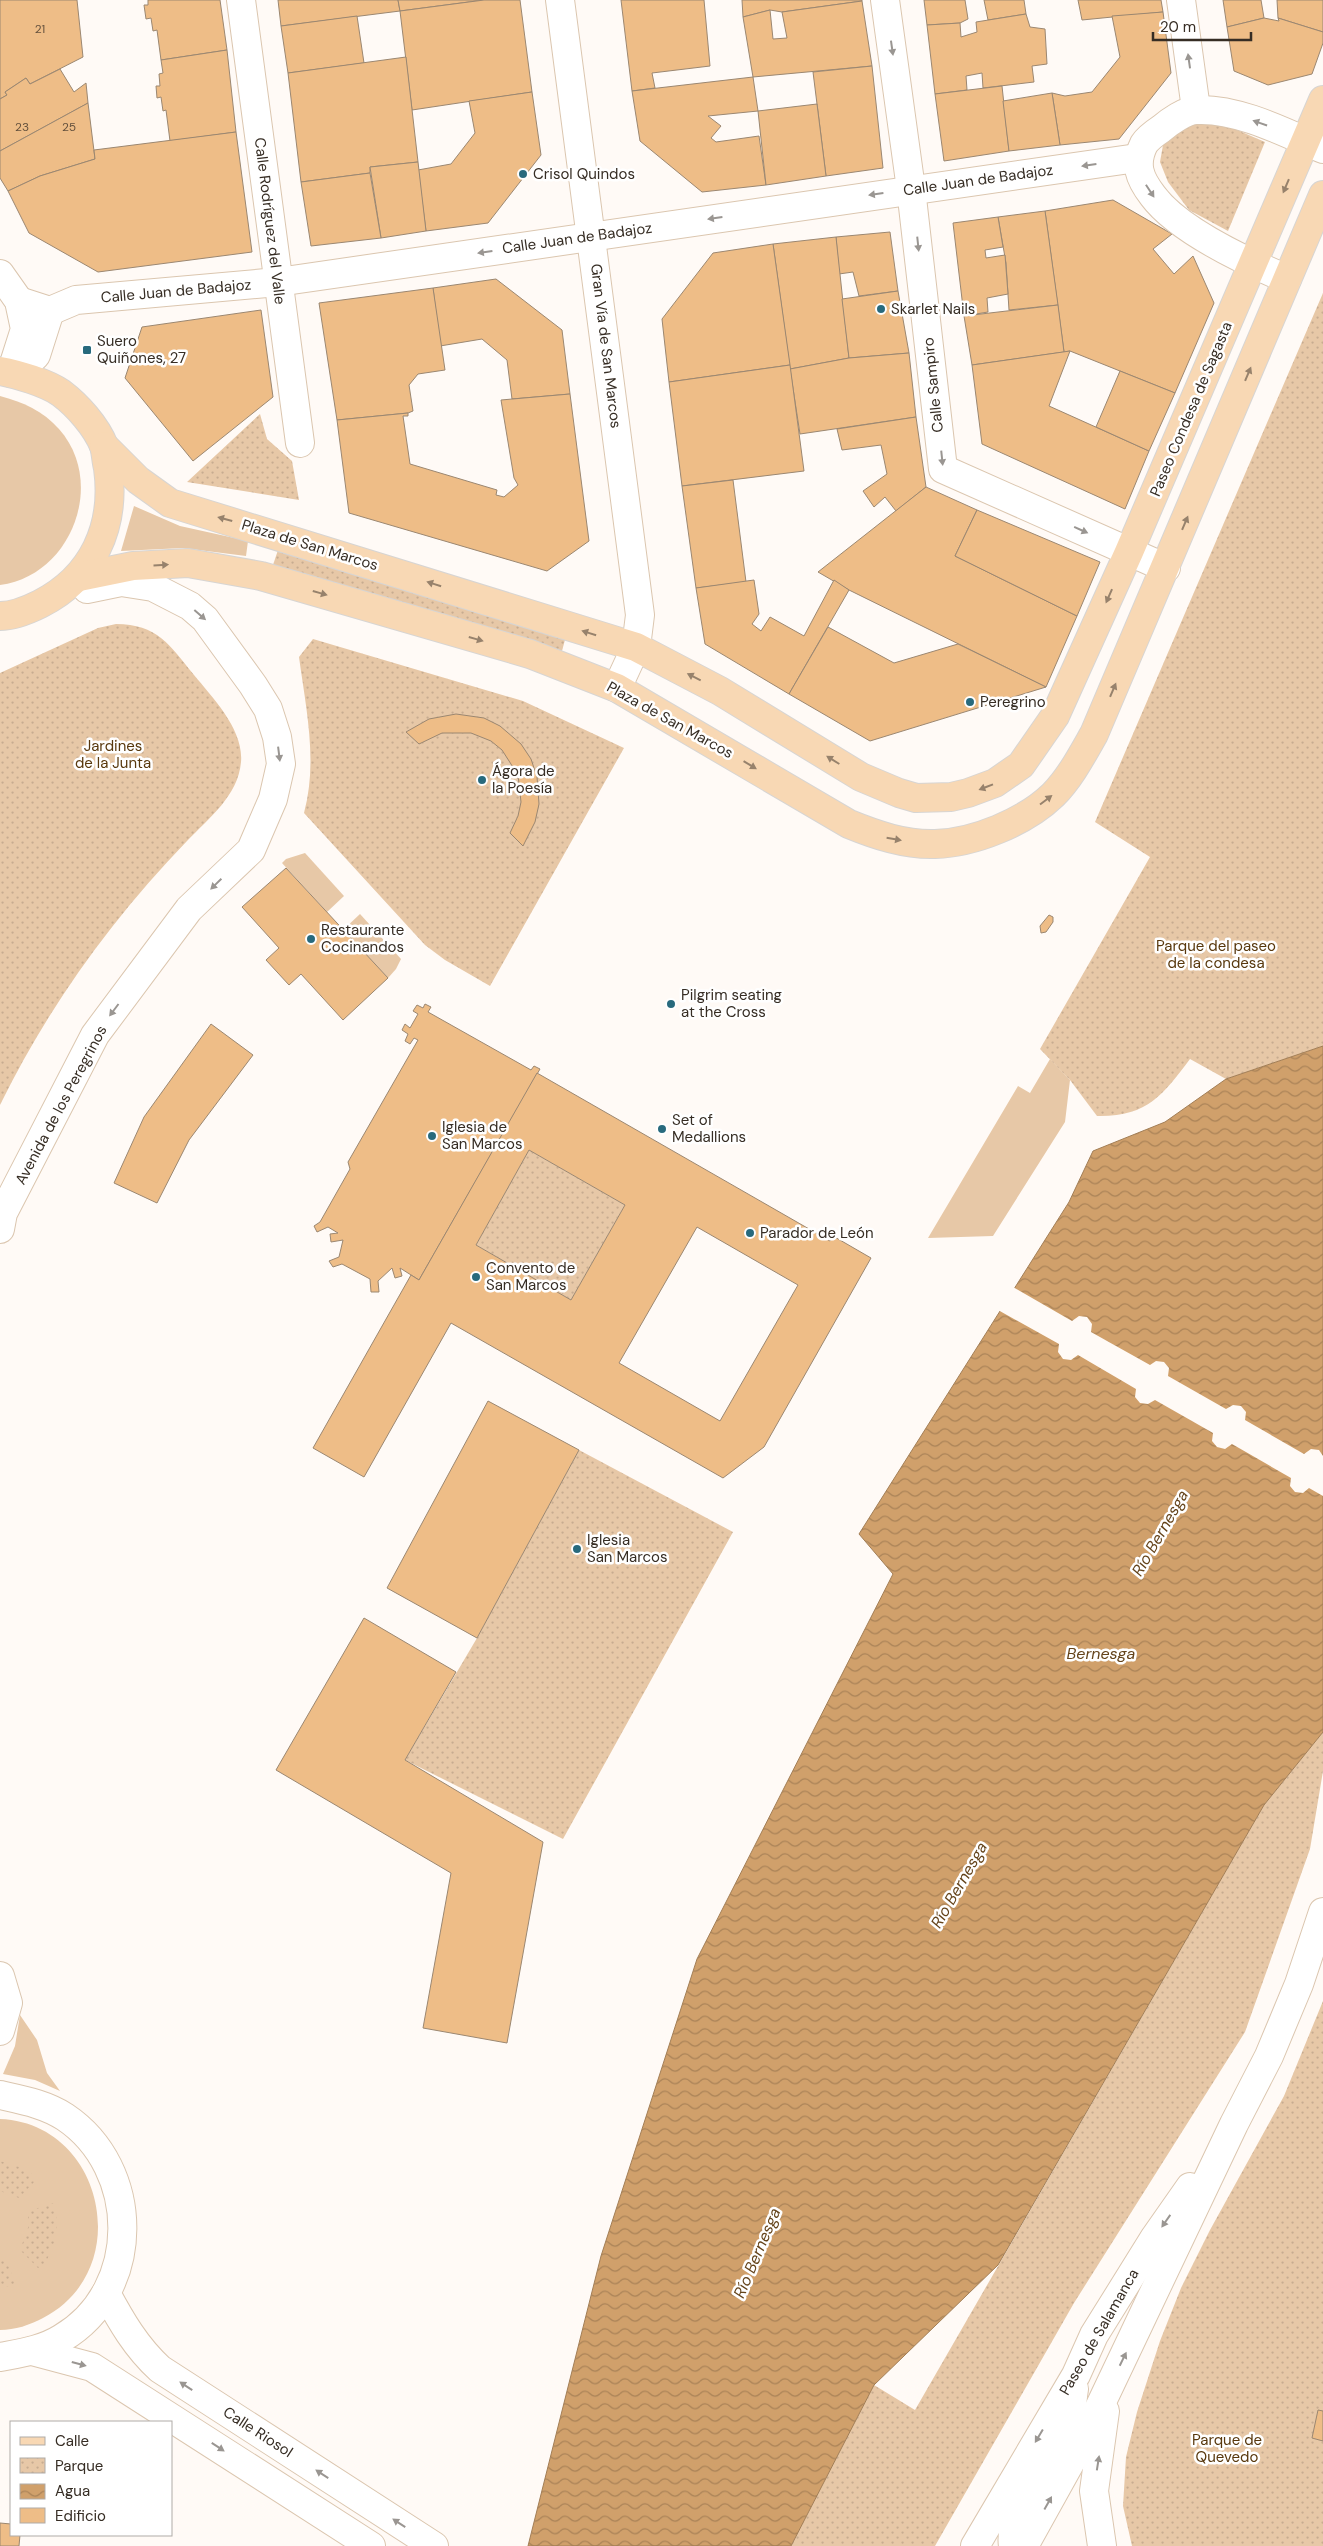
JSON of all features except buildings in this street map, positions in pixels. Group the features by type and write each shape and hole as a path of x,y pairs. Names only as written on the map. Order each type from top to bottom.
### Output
{"main road":[{"name":"Paseo Condesa de Sagasta","path":"1055,716 1129,552 1253,265 1314,145 1323,100"},
{"path":"1166,568 1323,195"},
{"path":"0,616 31,608 56,596 79,577 98,548 108,516 110,482 104,446 86,418 60,392 9,373"},
{"name":"Plaza de San Marcos","path":"104,446 138,480 170,503 272,532 636,648 720,691 860,777 916,798 951,797 995,783 1021,765 1055,716"},
{"name":"Plaza de San Marcos","path":"79,577 133,566 188,563 261,576 530,654 617,688 849,824 892,839 935,844 981,836 1018,821 1053,795 1074,768 1094,734 1166,568"}],"street":[{"name":"Calle Rodríguez del Valle","path":"241,0 300,442"},
{"name":"Gran Vía de San Marcos","path":"560,0 640,615 636,648 617,688"},
{"name":"Calle Sampiro","path":"885,0 911,189 943,469 1166,568"},
{"path":"1181,0 1196,109"},
{"path":"1287,279 1253,265 1187,227 1153,197 1141,177 1137,158 1146,141 1167,124 1196,109 1237,115 1314,145"},
{"name":"Calle Juan de Badajoz","path":"50,311 76,300 278,282 911,189 1137,158"},
{"path":"0,274 20,301 25,329 9,373"},
{"path":"9,373 36,355 50,311 20,301"},
{"name":"Avenida de los Peregrinos","path":"0,1229 3,1213 95,1036 190,909 251,850 273,800 281,764 277,737 268,709 217,634 205,619 190,606 153,587 137,583 121,582 56,596"},
{"name":"Paseo de Salamanca","path":"1024,2546 1089,2429 1234,2124 1270,2056 1299,1984 1323,1912"},
{"path":"0,1976 8,2003 0,2032"},
{"path":"0,2096 33,2102 64,2116 91,2139 110,2168 123,2210 122,2252 106,2293 87,2318 62,2338 32,2352 0,2357"},
{"name":"Paseo de Salamanca","path":"975,2546 1076,2375 1094,2335 1155,2237 1234,2124"},
{"name":"Calle Riosol","path":"106,2293 130,2335 143,2353 160,2368 434,2546"},
{"path":"32,2352 92,2367 371,2546"},
{"path":"1013,2546 1014,2522 1048,2466 1068,2427 1076,2375"},
{"path":"1102,2546 1094,2491 1107,2393"}],"green space":[{"path":"1207,117 1265,142 1228,231 1189,210 1168,182 1160,162 1163,145 1174,133"},
{"name":"Parque del paseo de la condesa","path":"1323,293 1323,1046 1226,1079 1190,1059 1162,1093 1141,1108 1129,1113 1097,1116 1070,1080 1040,1049 1150,857 1095,822"},
{"path":"0,396 32,408 59,429 73,451 80,475 80,500 74,524 63,546 46,564 25,578 0,585"},
{"path":"260,414 267,439 292,461 299,500 187,482"},
{"path":"134,506 180,526 248,541 246,556 183,548 121,551"},
{"path":"278,550 566,636 562,651 273,565"},
{"name":"Jardines de la Junta","path":"116,624 142,628 161,638 177,654 210,694 226,715 238,738 241,750 239,774 221,806 132,902 83,966 39,1034 0,1105 0,673 98,628"},
{"path":"313,639 523,701 624,748 490,986 445,960 425,945 304,813 308,794 310,754 299,657"},
{"path":"305,853 344,896 327,912 282,863 286,859"},
{"path":"360,914 401,959 396,969 388,978 343,930"},
{"path":"1050,1059 1070,1080 1065,1122 993,1236 928,1238 1018,1086 1030,1093"},
{"path":"529,1150 625,1205 571,1300 476,1245"},
{"path":"579,1450 733,1532 563,1839 405,1760 477,1638"},
{"path":"1323,1732 1323,1771 1310,1849 1245,2032 1074,2303 935,2546 791,2546 874,2385 915,2410 1264,1805"},
{"name":"Parque de Quevedo","path":"1323,2001 1323,2546 1132,2546 1123,2506 1126,2457 1137,2412 1160,2341 1181,2288 1210,2230 1284,2096"},
{"path":"20,2015 37,2040 47,2073 60,2091 35,2080 3,2074 15,2046"},
{"path":"0,2119 36,2127 64,2145 84,2171 95,2202 98,2235 90,2267 72,2296 38,2321 6,2330 0,2330"},
{"path":"0,2161 26,2169 36,2177 36,2180 19,2198 0,2191"},
{"path":"51,2203 54,2204 56,2213 56,2237 47,2260 42,2267 38,2268 20,2250 28,2228 28,2212"},
{"path":"0,2259 6,2260 15,2282 14,2285 0,2288"}],"water":[{"name":"Bernesga","path":"1323,1046 1323,1732 1264,1805 998,2265 874,2385 791,2546 528,2546 601,2256 697,1959 893,1574 859,1534 1069,1202 1093,1151 1165,1122 1226,1079"}],"pier":[{"path":"1013,1287 1072,1321 1079,1316 1087,1317 1092,1324 1091,1332 1150,1365 1156,1361 1164,1362 1169,1368 1168,1376 1226,1409 1233,1405 1241,1406 1246,1412 1245,1420 1304,1454 1311,1449 1319,1450 1323,1456 1323,1496 1309,1488 1303,1493 1295,1492 1290,1486 1291,1478 1232,1444 1225,1449 1217,1447 1212,1441 1213,1433 1155,1400 1148,1404 1140,1403 1135,1397 1136,1389 1078,1355 1071,1360 1063,1359 1058,1352 1059,1344 998,1310"}],"place":[{"name":"Crisol Quindos","path":"523,174"},
{"name":"Skarlet Nails","path":"881,309"},
{"name":"Suero Quiñones, 27","path":"87,350"},
{"name":"Peregrino","path":"970,702"},
{"name":"Ágora de la Poesía","path":"482,780"},
{"name":"Restaurante Cocinandos","path":"311,939"},
{"name":"Pilgrim seating at the Cross","path":"671,1004"},
{"name":"Set of Medallions","path":"662,1129"},
{"name":"Iglesia de San Marcos","path":"432,1136"},
{"name":"Parador de León","path":"750,1233"},
{"name":"Convento de San Marcos","path":"476,1277"},
{"name":"Iglesia San Marcos","path":"577,1549"}],"water label":[{"name":"Río Bernesga","path":"1160,1533"},
{"name":"Río Bernesga","path":"959,1885"},
{"name":"Río Bernesga","path":"757,2253"}]}
